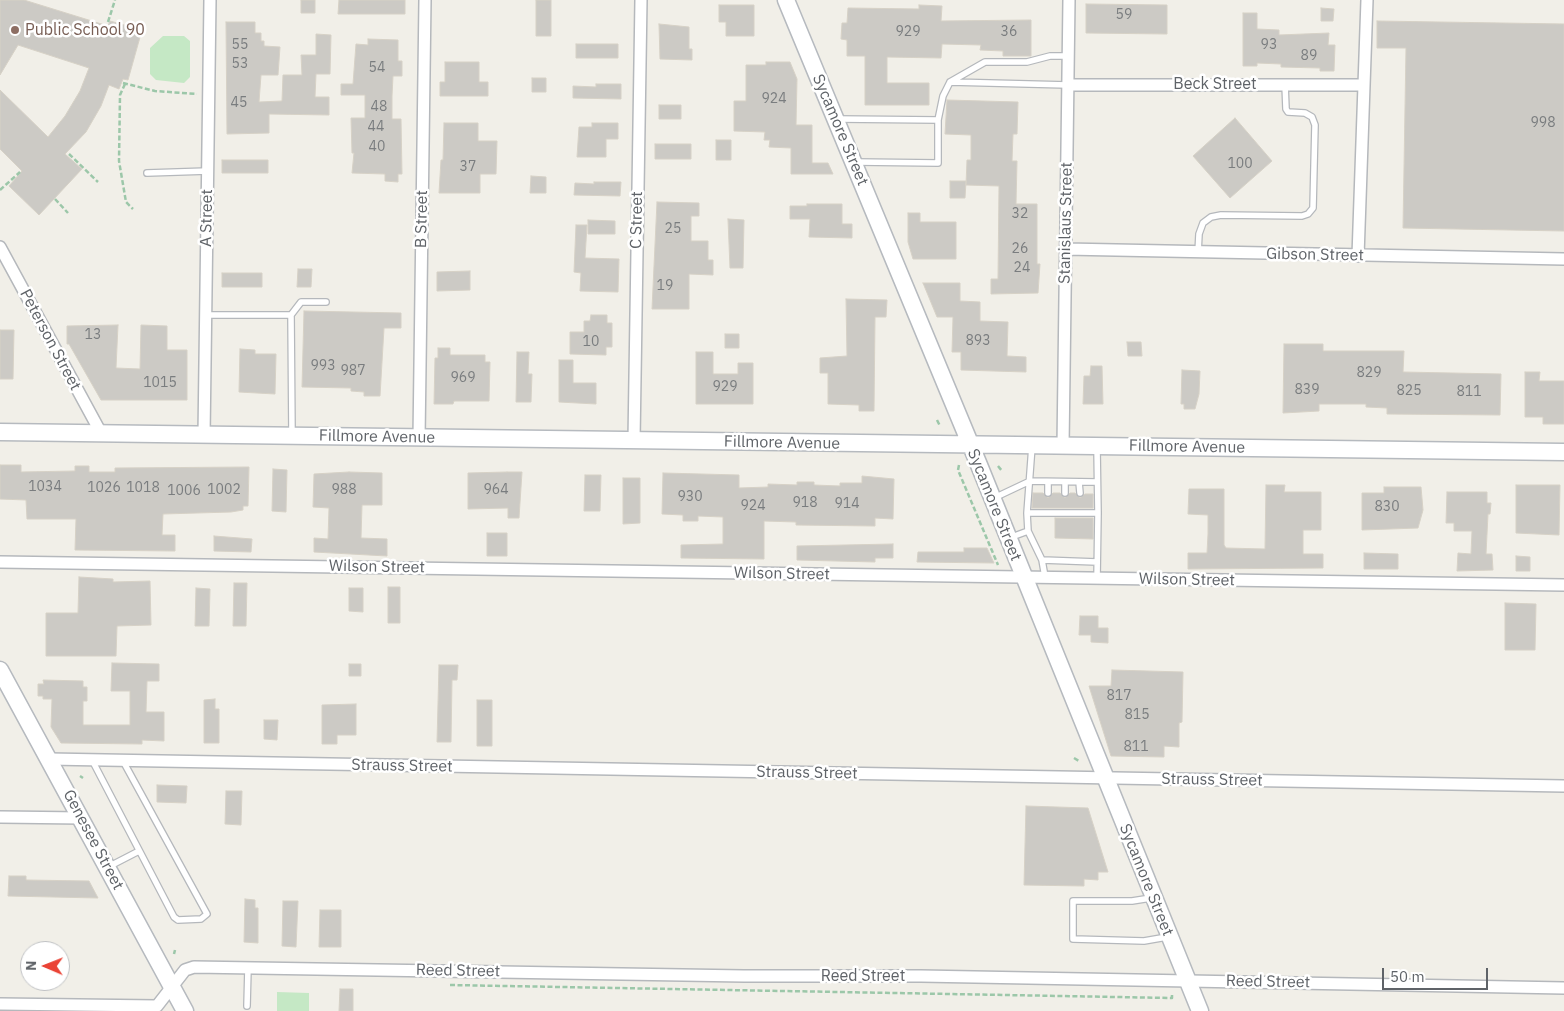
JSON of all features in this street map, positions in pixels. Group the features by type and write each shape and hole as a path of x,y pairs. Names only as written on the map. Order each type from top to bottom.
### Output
{"street":[{"name":"A Street","path":"204,435 210,0"},
{"name":"B Street","path":"419,438 425,0"},
{"name":"C Street","path":"634,440 641,0"},
{"name":"Sycamore Street","path":"786,0 970,445 1200,1011"},
{"name":"Stanislaus Street","path":"1064,446 1069,0"},
{"path":"1358,256 1362,85 1367,0"},
{"name":"Beck Street","path":"1068,85 1362,85"},
{"name":"Peterson Street","path":"0,247 100,433"},
{"name":"Gibson Street","path":"1066,249 1564,259"},
{"name":"Fillmore Avenue","path":"0,432 1564,452"},
{"name":"Wilson Street","path":"0,562 1564,585"},
{"name":"Genesee Street","path":"0,670 82,818 185,1011"},
{"name":"Strauss Street","path":"49,760 1564,786"},
{"path":"0,817 82,818"},
{"name":"Reed Street","path":"0,1004 156,1006 188,968 1188,981 1564,988"}],"lane":[{"path":"854,162 938,163 938,120 943,96 950,82 985,62 1027,62 1050,56 1068,56"},
{"path":"950,82 1068,85"},
{"path":"1198,252 1199,234 1203,223 1211,217 1221,215 1302,216 1308,214 1313,208 1315,125 1312,117 1305,114 1288,112 1286,109 1285,84"},
{"path":"836,119 938,120"},
{"path":"147,173 208,171"},
{"path":"292,436 291,315 301,302 326,302"},
{"path":"206,315 291,315"},
{"path":"1032,445 1027,513 1028,531 1042,560 1045,578"},
{"path":"1097,446 1097,579"},
{"path":"992,499 1030,481 1097,482"},
{"path":"1048,482 1048,493"},
{"path":"1064,493 1065,482"},
{"path":"1079,482 1080,494"},
{"path":"1027,513 1080,511 1098,514"},
{"path":"1008,538 1028,531"},
{"path":"1042,560 1097,562"},
{"path":"92,760 174,917 178,920 201,919 207,914 124,761"},
{"path":"108,867 139,851"},
{"path":"1154,898 1132,901 1073,901 1073,939 1144,941 1170,937"},
{"path":"247,1006 248,968"}],"path":[{"path":"108,22 115,0"},
{"path":"133,209 126,202 119,161 120,95 124,84 155,92 199,94"},
{"path":"69,154 98,182"},
{"path":"0,190 20,172"},
{"path":"55,199 68,213"},
{"path":"937,420 940,426"},
{"name":"Sycamore Street","path":"959,465 958,470 998,565"},
{"path":"998,466 1002,471"},
{"path":"1074,758 1079,761"},
{"path":"174,954 175,950"},
{"name":"Reed Street","path":"446,985 1172,998 1172,992"}],"green space":[{"path":"163,36 184,36 190,41 190,77 184,83 156,80 150,74 150,48"},
{"path":"277,992 309,993 309,1011 277,1011"}],"building":[{"path":"0,0 24,0 108,26 110,21 142,30 128,80 123,79 119,89 109,85 101,106 86,132 65,154 82,169 39,215 9,186 22,171 0,149 0,90 48,137 65,116 80,91 89,68 18,45 0,75"},
{"path":"301,0 315,0 315,13 301,13"},
{"path":"339,0 405,0 405,14 338,14"},
{"path":"536,0 551,0 551,36 536,36"},
{"path":"1086,4 1167,5 1167,34 1086,33"},
{"path":"719,5 754,5 754,36 726,36 726,22 719,22"},
{"path":"919,5 942,6 941,21 1031,20 1031,56 1003,56 1003,51 980,50 981,45 942,44 941,58 887,57 887,83 929,83 929,105 865,105 865,56 847,56 847,40 841,39 842,23 847,23 848,8 919,9"},
{"path":"1321,8 1334,9 1333,21 1321,21"},
{"path":"1243,13 1257,13 1257,29 1279,30 1279,35 1329,33 1328,45 1335,45 1334,71 1320,71 1320,68 1281,67 1281,64 1257,63 1257,66 1243,66"},
{"path":"1377,21 1564,24 1564,231 1403,228 1406,48 1377,48"},
{"path":"226,22 255,22 255,33 261,33 261,41 264,41 264,46 280,47 278,75 261,75 259,102 282,101 283,75 302,75 301,55 316,55 316,34 331,35 330,74 316,74 315,97 329,97 329,115 269,114 269,133 227,134"},
{"path":"659,24 689,27 689,49 692,49 692,60 660,59"},
{"path":"368,39 398,40 398,61 402,61 402,76 393,76 392,119 401,119 402,174 398,174 398,182 385,181 385,174 352,173 354,153 352,153 351,118 365,118 365,95 341,95 341,84 353,84 356,44 368,45"},
{"path":"576,44 618,44 618,58 576,58"},
{"path":"445,62 479,62 479,82 488,82 488,96 440,96 440,82 445,82"},
{"path":"766,62 790,62 797,79 796,125 812,125 812,163 828,163 833,174 791,174 791,148 769,147 770,140 764,140 765,132 734,131 734,101 746,101 746,65 766,65"},
{"path":"532,78 546,78 546,92 532,92"},
{"path":"596,84 621,84 621,99 573,98 573,86 596,87"},
{"path":"947,100 1018,102 1017,134 1013,134 1012,161 1017,161 1016,204 1037,204 1037,264 1040,264 1038,293 991,294 991,279 998,279 999,186 966,185 967,160 971,160 971,135 945,134"},
{"path":"659,105 681,105 681,119 659,119"},
{"path":"1235,118 1272,161 1230,198 1193,156"},
{"path":"444,123 478,123 478,141 497,141 496,174 480,174 480,193 439,193 441,160 443,160"},
{"path":"592,123 618,123 618,139 606,139 606,157 577,157 579,127 592,127"},
{"path":"716,140 731,140 731,160 716,160"},
{"path":"655,144 691,144 691,159 655,159"},
{"path":"222,160 268,160 268,173 222,173"},
{"path":"531,176 546,177 546,193 530,193"},
{"path":"950,181 966,181 965,198 950,198"},
{"path":"594,182 621,182 620,196 574,195 575,183 594,184"},
{"path":"657,202 699,203 699,216 691,216 691,241 708,241 708,260 713,260 713,275 689,274 689,309 652,309"},
{"path":"807,204 842,204 842,224 852,224 852,238 809,237 810,219 790,219 790,206 807,206"},
{"path":"908,213 920,213 920,222 956,222 956,259 913,259 908,242"},
{"path":"728,219 744,220 743,268 730,268"},
{"path":"588,220 615,221 615,234 588,234"},
{"path":"576,225 587,225 585,258 619,259 618,292 580,291 581,273 574,272"},
{"path":"298,269 312,269 311,287 297,287"},
{"path":"470,271 470,290 437,291 437,272"},
{"path":"222,273 262,273 262,287 222,287"},
{"path":"923,283 960,283 960,301 980,302 980,321 1008,322 1007,356 1026,357 1026,372 961,370 961,352 952,352 953,317 937,317"},
{"path":"846,299 887,300 886,317 875,317 874,411 859,411 859,405 828,404 828,373 820,373 820,358 847,356"},
{"path":"304,311 401,313 401,328 384,328 380,396 364,396 364,392 351,391 351,388 302,387"},
{"path":"591,315 607,315 607,323 612,323 612,347 606,347 606,355 570,354 570,332 584,332 584,321 590,321"},
{"path":"118,325 116,368 140,369 141,325 167,326 167,350 187,350 187,400 101,400 69,344 67,344 67,326"},
{"path":"0,330 14,330 13,379 0,379"},
{"path":"725,334 739,334 739,348 725,348"},
{"path":"1127,342 1141,342 1142,356 1128,356"},
{"path":"1284,344 1323,344 1323,351 1404,351 1403,372 1501,374 1500,415 1387,414 1387,408 1366,407 1366,404 1319,404 1319,411 1283,413"},
{"path":"438,348 450,348 450,355 485,355 485,362 490,362 489,401 454,401 453,404 434,404 435,358 438,358"},
{"path":"240,349 255,350 255,354 276,354 275,394 239,392"},
{"path":"517,352 529,352 528,374 532,374 531,402 516,402"},
{"path":"696,352 713,352 713,374 738,374 738,363 753,363 753,404 696,404"},
{"path":"559,360 573,360 573,383 596,383 596,404 559,402"},
{"path":"1091,366 1102,366 1103,404 1083,404 1084,376 1090,376"},
{"path":"1182,370 1200,371 1199,394 1195,409 1184,409 1184,404 1181,404"},
{"path":"1525,372 1540,372 1539,381 1564,381 1564,424 1543,424 1543,417 1525,417"},
{"path":"0,465 21,465 21,472 75,471 75,466 89,466 89,472 115,472 115,468 249,467 248,506 243,506 243,510 231,512 163,514 162,535 175,535 175,551 75,550 76,519 27,519 26,500 0,499"},
{"path":"273,469 287,470 286,512 272,511"},
{"path":"522,472 519,518 508,518 508,508 468,509 468,473"},
{"path":"382,473 382,505 362,505 361,538 387,539 387,556 314,552 314,538 328,539 329,508 313,507 314,474"},
{"path":"663,473 739,475 739,488 768,487 768,484 797,485 797,482 814,482 814,485 840,486 840,483 862,483 862,476 894,479 893,519 875,518 875,526 796,525 796,522 764,521 764,559 681,558 681,545 723,544 723,517 698,516 698,521 683,521 683,515 662,514"},
{"path":"585,475 601,475 600,511 584,511"},
{"path":"623,478 640,478 640,523 623,524"},
{"path":"1266,485 1285,485 1284,492 1321,492 1321,530 1303,530 1303,554 1323,554 1323,568 1188,569 1188,553 1207,553 1208,534 1208,515 1188,514 1189,489 1224,489 1224,545 1226,548 1265,549"},
{"path":"1516,485 1560,485 1559,535 1516,533"},
{"path":"1384,487 1421,487 1423,510 1418,528 1362,530 1362,493 1384,493"},
{"path":"1447,492 1487,492 1487,503 1491,503 1490,514 1488,514 1486,554 1492,554 1493,570 1457,571 1458,553 1471,554 1472,531 1454,531 1454,523 1446,523"},
{"path":"1033,493 1043,493 1048,498 1053,493 1060,493 1065,498 1070,493 1075,493 1080,498 1085,494 1093,494 1093,508 1032,508"},
{"path":"1055,518 1093,518 1093,539 1055,538"},
{"path":"487,533 507,533 507,556 487,556"},
{"path":"214,536 252,539 251,552 214,551"},
{"path":"893,544 893,558 875,558 875,562 797,560 797,546"},
{"path":"964,548 987,548 994,563 917,562 918,552 964,552"},
{"path":"1364,553 1398,554 1398,569 1364,569"},
{"path":"1516,556 1530,557 1530,571 1516,571"},
{"path":"79,577 113,579 113,582 150,581 151,625 117,626 116,656 46,656 46,613 78,613"},
{"path":"234,583 247,583 246,626 233,626"},
{"path":"388,587 400,587 400,623 388,623"},
{"path":"196,588 210,589 209,626 195,626"},
{"path":"349,588 363,588 363,612 349,611"},
{"path":"1505,603 1536,604 1535,650 1505,650"},
{"path":"1080,616 1098,616 1098,628 1108,628 1108,643 1091,642 1091,635 1079,635"},
{"path":"112,663 159,664 159,681 147,681 146,712 164,712 164,741 142,740 142,744 61,743 51,727 52,699 43,699 43,696 38,696 38,684 44,684 43,680 83,681 83,687 87,687 87,701 83,701 83,725 130,725 130,691 111,691"},
{"path":"349,664 361,664 361,676 349,676"},
{"path":"439,665 458,665 457,680 452,680 451,742 437,742"},
{"path":"1112,670 1183,672 1182,722 1179,723 1179,747 1164,746 1164,757 1111,756 1089,686 1111,686"},
{"path":"215,699 215,709 219,709 219,743 204,743 204,700"},
{"path":"477,700 492,700 492,746 477,746"},
{"path":"356,704 356,735 337,735 337,744 322,744 322,705"},
{"path":"264,720 278,720 277,740 264,739"},
{"path":"157,785 187,786 186,803 157,802"},
{"path":"226,791 242,791 241,825 225,824"},
{"path":"1026,806 1088,808 1108,872 1098,872 1098,880 1084,879 1084,886 1024,885"},
{"path":"9,876 26,876 26,880 89,881 98,898 8,896"},
{"path":"245,899 255,900 255,908 258,908 258,943 244,942"},
{"path":"283,901 298,901 296,947 282,946"},
{"path":"320,910 341,910 341,947 319,947"},
{"path":"340,989 353,989 353,1011 339,1011"}],"place":[{"name":"Public School 90","path":"15,30"}]}
